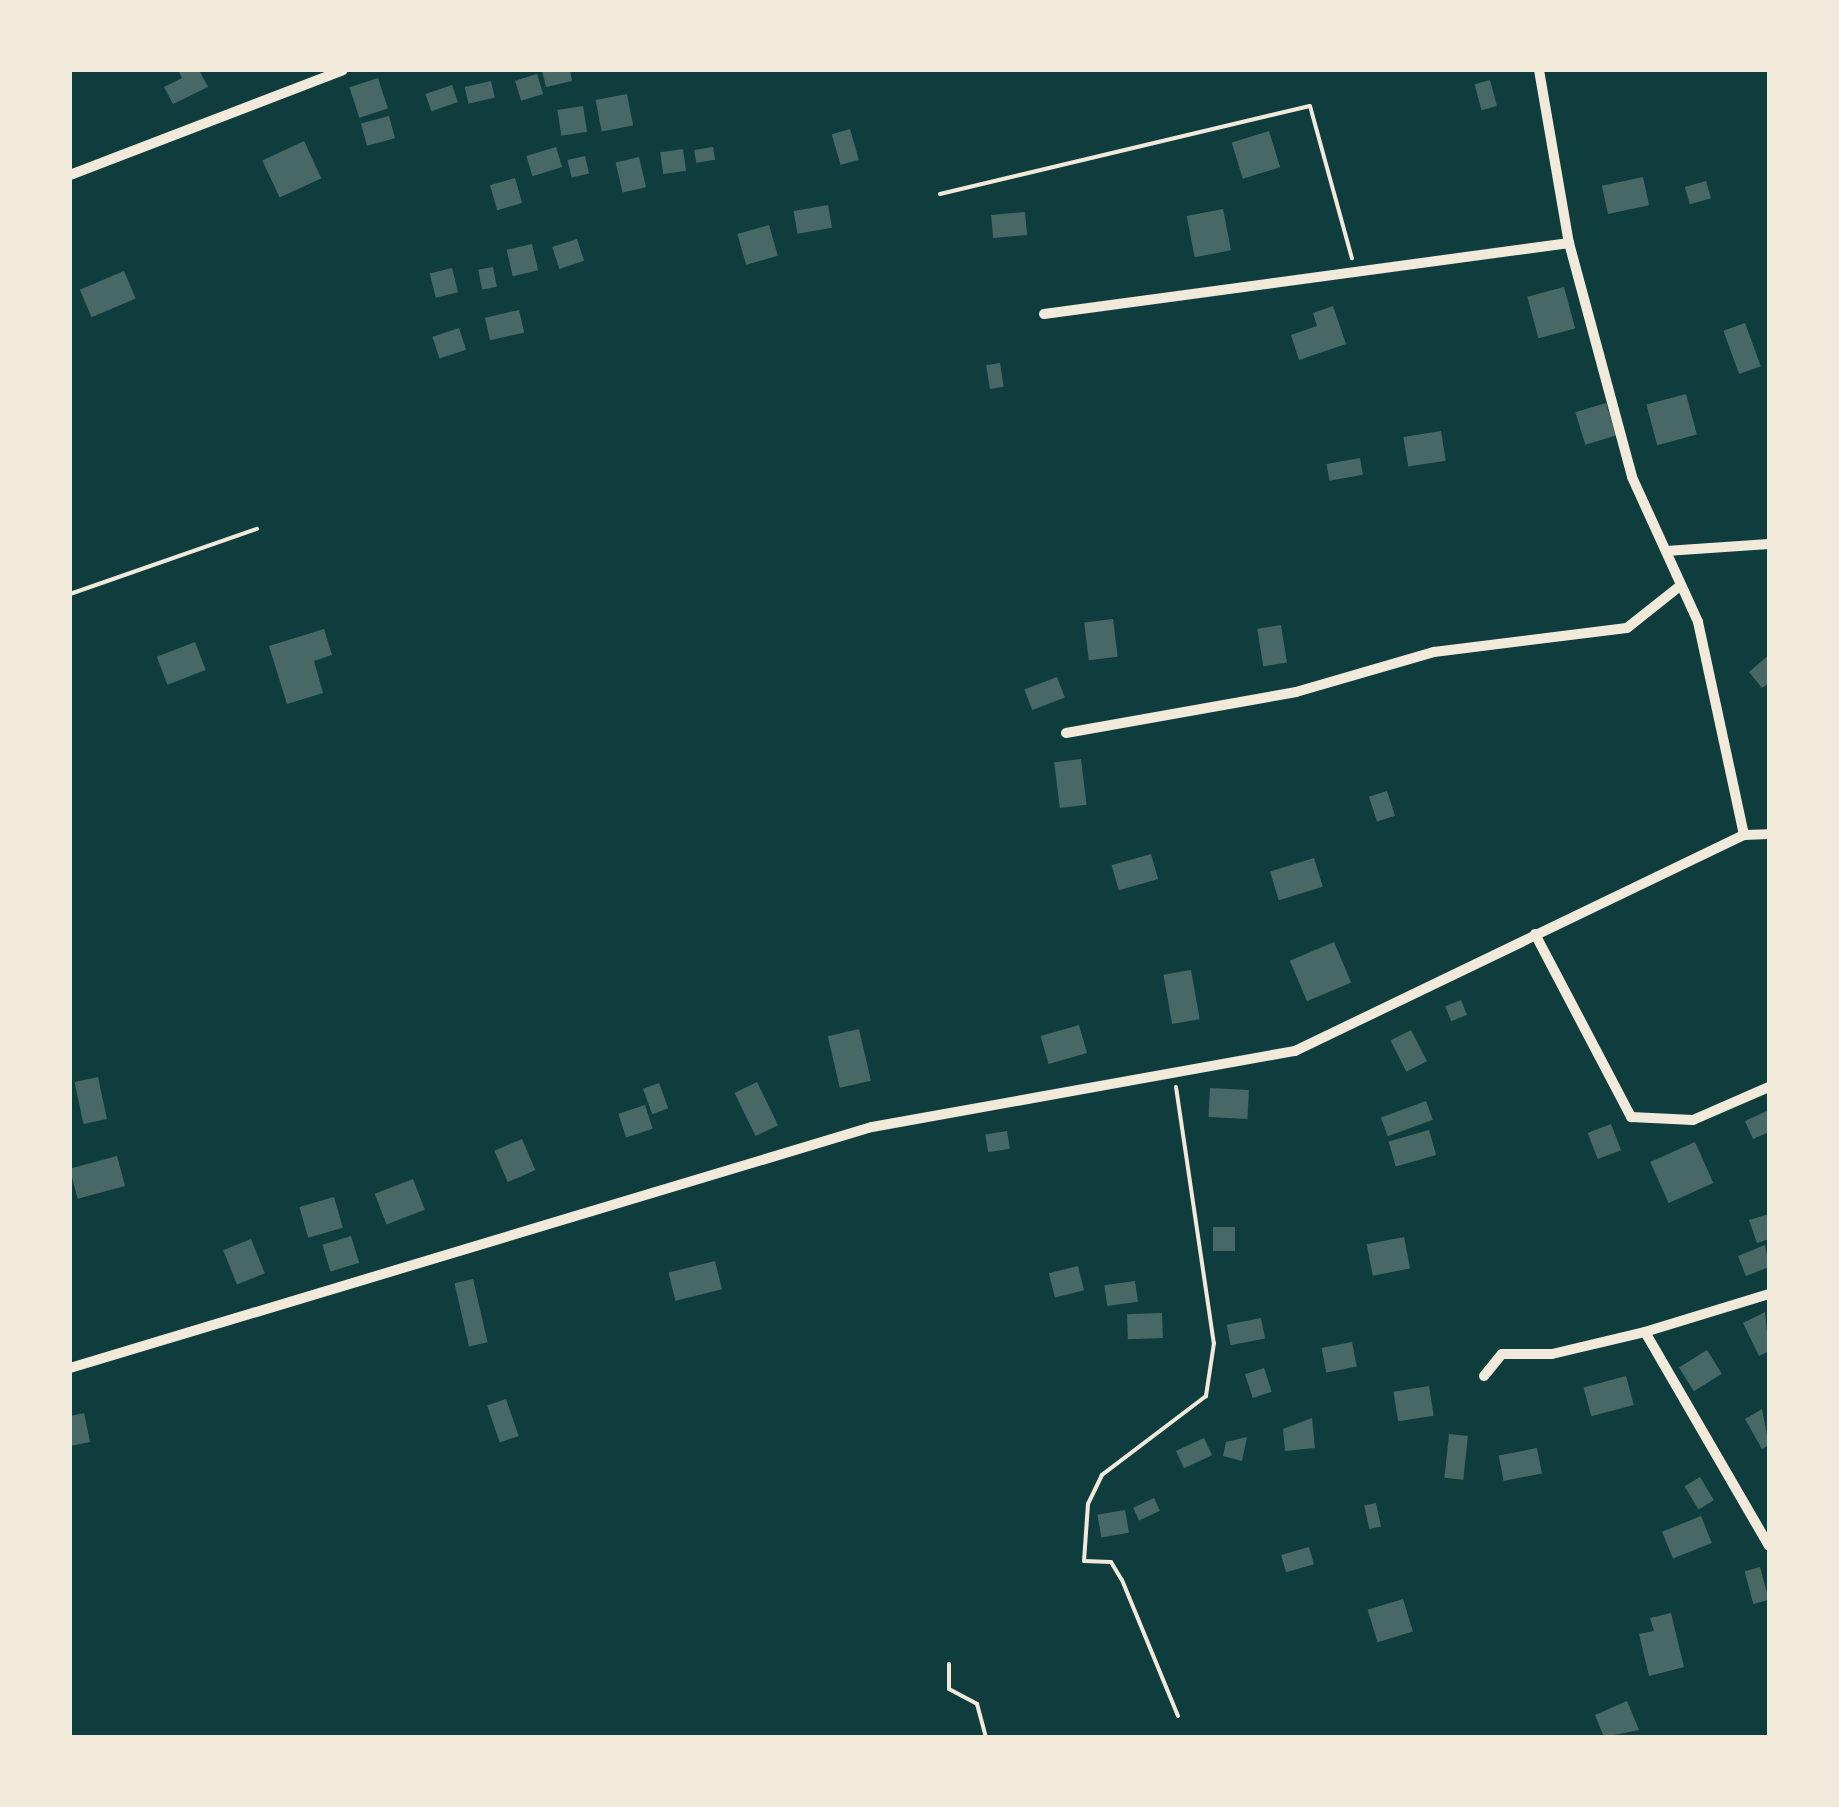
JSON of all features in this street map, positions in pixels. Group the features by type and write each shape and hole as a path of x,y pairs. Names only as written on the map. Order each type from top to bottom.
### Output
{"street":[{"path":"70,176 343,70"},
{"path":"1539,70 1570,243 1632,476 1698,622 1744,835"},
{"path":"1044,314 1570,243"},
{"path":"1666,551 1769,544"},
{"path":"1066,733 1296,692 1434,652 1628,628 1681,584"},
{"path":"70,1368 872,1126 1295,1051 1744,835 1769,834"},
{"path":"1536,934 1630,1117 1693,1120 1769,1087"},
{"path":"1484,1376 1502,1354 1552,1354 1645,1332 1769,1294"},
{"path":"1645,1332 1769,1546"}],"path":[{"path":"940,194 1310,106 1357,272"},
{"path":"70,594 257,530"},
{"path":"1174,1072 1214,1343 1206,1396 1102,1475 1088,1504 1084,1561 1111,1562 1122,1580 1178,1716"},
{"path":"949,1664 949,1689 977,1704 986,1737"}],"building":[{"path":"178,70 199,70 208,87 173,104 164,87 182,78"},
{"path":"542,70 570,70 572,81 546,87"},
{"path":"537,74 543,94 521,101 515,81"},
{"path":"378,78 388,108 359,118 349,87"},
{"path":"1490,80 1497,106 1482,110 1475,84"},
{"path":"491,81 495,98 469,104 465,87"},
{"path":"452,85 458,102 431,111 426,94"},
{"path":"627,94 633,125 602,132 596,100"},
{"path":"583,106 587,132 561,136 557,110"},
{"path":"389,116 395,138 367,146 361,124"},
{"path":"850,129 859,160 841,165 832,134"},
{"path":"1269,131 1280,167 1243,179 1232,142"},
{"path":"304,141 321,178 280,198 262,160"},
{"path":"556,147 562,167 532,176 526,156"},
{"path":"713,147 715,160 696,163 694,150"},
{"path":"683,149 686,171 663,174 660,152"},
{"path":"585,156 589,174 572,178 567,160"},
{"path":"639,157 646,187 623,193 616,162"},
{"path":"1643,177 1649,205 1608,214 1602,186"},
{"path":"515,178 522,203 497,210 490,185"},
{"path":"1706,181 1711,198 1690,204 1685,187"},
{"path":"828,205 832,228 798,234 794,211"},
{"path":"1223,209 1231,250 1195,257 1187,216"},
{"path":"1025,212 1027,235 993,238 991,215"},
{"path":"769,225 778,256 746,265 737,234"},
{"path":"577,239 584,261 559,269 552,247"},
{"path":"532,244 538,270 513,276 507,250"},
{"path":"493,267 497,287 482,289 478,270"},
{"path":"452,268 458,292 436,298 430,274"},
{"path":"124,271 136,299 92,317 80,290"},
{"path":"1564,287 1575,329 1538,338 1527,297"},
{"path":"1333,306 1346,344 1299,360 1291,335 1317,326 1313,313"},
{"path":"519,310 524,332 490,340 485,318"},
{"path":"1745,323 1761,366 1739,374 1723,331"},
{"path":"459,328 466,350 439,359 432,337"},
{"path":"1000,363 1004,387 990,389 986,365"},
{"path":"1686,394 1697,435 1657,445 1646,405"},
{"path":"1606,403 1616,436 1585,445 1575,412"},
{"path":"1441,431 1446,461 1408,467 1403,437"},
{"path":"1360,458 1363,475 1329,481 1327,464"},
{"path":"1113,619 1118,657 1089,660 1084,623"},
{"path":"1281,625 1287,663 1263,666 1257,629"},
{"path":"324,629 332,655 314,661 323,693 287,704 269,646"},
{"path":"195,642 206,670 167,685 157,657"},
{"path":"1769,655 1769,683 1762,688 1749,672"},
{"path":"1057,677 1065,698 1032,710 1024,690"},
{"path":"1081,759 1087,805 1060,808 1054,762"},
{"path":"1387,791 1395,816 1377,822 1369,797"},
{"path":"1151,854 1158,879 1119,890 1112,865"},
{"path":"1314,858 1323,887 1279,900 1270,871"},
{"path":"1334,942 1351,983 1307,1001 1290,961"},
{"path":"1191,970 1200,1019 1172,1024 1163,975"},
{"path":"1461,1000 1467,1015 1451,1021 1445,1006"},
{"path":"1079,1025 1087,1053 1049,1064 1041,1036"},
{"path":"859,1029 871,1081 840,1088 828,1036"},
{"path":"1411,1030 1427,1061 1406,1072 1391,1040"},
{"path":"98,1077 107,1119 83,1124 75,1082"},
{"path":"757,1082 778,1125 756,1136 735,1093"},
{"path":"659,1083 668,1108 652,1114 643,1089"},
{"path":"1210,1088 1249,1090 1247,1119 1208,1117"},
{"path":"1426,1101 1433,1120 1388,1136 1381,1117"},
{"path":"645,1105 653,1129 626,1137 618,1114"},
{"path":"1769,1110 1769,1132 1753,1139 1745,1121"},
{"path":"1611,1124 1621,1150 1598,1159 1588,1133"},
{"path":"1429,1130 1436,1155 1396,1167 1389,1142"},
{"path":"1007,1131 1010,1149 988,1152 985,1134"},
{"path":"522,1139 535,1170 508,1182 494,1151"},
{"path":"1695,1142 1713,1183 1669,1203 1650,1162"},
{"path":"117,1156 125,1186 78,1199 70,1169"},
{"path":"413,1179 425,1210 387,1225 375,1194"},
{"path":"334,1197 343,1228 308,1238 299,1207"},
{"path":"1769,1214 1769,1239 1757,1243 1749,1220"},
{"path":"1213,1227 1235,1227 1235,1251 1213,1251"},
{"path":"351,1236 359,1263 330,1272 322,1245"},
{"path":"1404,1237 1410,1268 1373,1276 1367,1244"},
{"path":"251,1239 265,1273 237,1285 223,1250"},
{"path":"1765,1245 1769,1267 1746,1276 1738,1256"},
{"path":"715,1261 722,1289 675,1301 668,1273"},
{"path":"1078,1266 1084,1290 1055,1298 1049,1273"},
{"path":"473,1279 488,1342 469,1347 454,1283"},
{"path":"1135,1281 1138,1302 1107,1306 1104,1285"},
{"path":"1765,1312 1769,1351 1759,1356 1743,1323"},
{"path":"1162,1313 1163,1338 1128,1339 1127,1314"},
{"path":"1261,1318 1265,1339 1231,1345 1227,1325"},
{"path":"1352,1342 1357,1367 1326,1372 1322,1348"},
{"path":"1707,1350 1722,1374 1694,1391 1679,1367"},
{"path":"1264,1368 1272,1392 1253,1398 1245,1374"},
{"path":"1626,1376 1634,1405 1591,1416 1583,1387"},
{"path":"1429,1386 1434,1416 1398,1421 1393,1392"},
{"path":"506,1399 519,1436 500,1442 487,1406"},
{"path":"1762,1409 1769,1445 1762,1449 1745,1419"},
{"path":"84,1413 90,1442 70,1446 70,1416"},
{"path":"1312,1418 1315,1448 1285,1451 1283,1429"},
{"path":"1449,1434 1468,1436 1463,1480 1444,1478"},
{"path":"1247,1437 1242,1461 1223,1456 1226,1442"},
{"path":"1204,1438 1212,1455 1184,1468 1176,1451"},
{"path":"1537,1448 1542,1474 1504,1481 1499,1455"},
{"path":"1700,1477 1714,1500 1698,1509 1685,1486"},
{"path":"1154,1498 1160,1511 1139,1520 1133,1508"},
{"path":"1376,1503 1381,1526 1369,1529 1364,1505"},
{"path":"1125,1510 1129,1533 1101,1538 1097,1515"},
{"path":"1701,1516 1712,1543 1673,1559 1662,1532"},
{"path":"1309,1547 1314,1564 1286,1572 1281,1555"},
{"path":"1760,1567 1769,1600 1753,1604 1745,1571"},
{"path":"1403,1599 1413,1632 1378,1642 1368,1610"},
{"path":"1671,1613 1684,1667 1649,1676 1639,1634 1654,1631 1650,1618"},
{"path":"1627,1701 1639,1730 1604,1737 1595,1715"}]}
